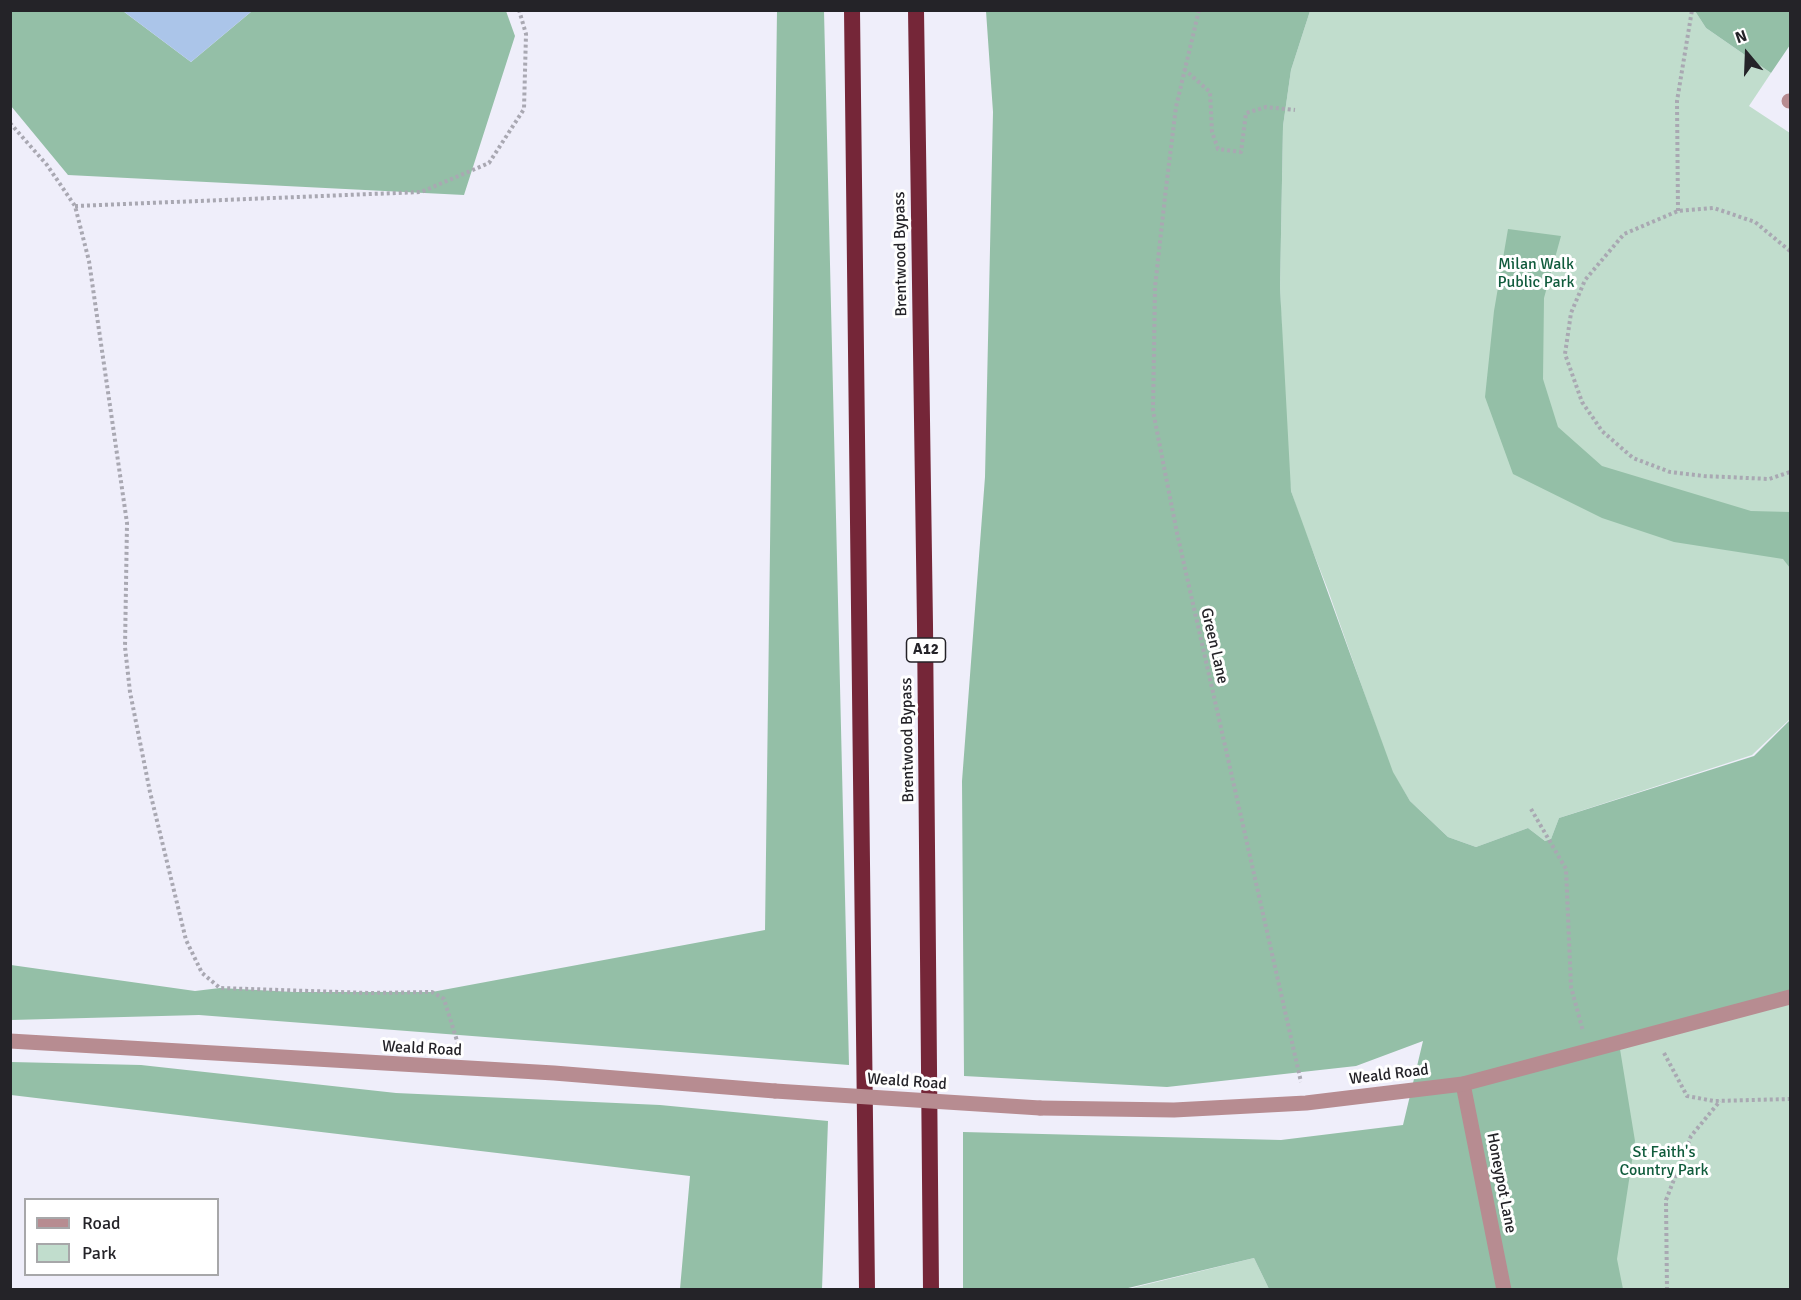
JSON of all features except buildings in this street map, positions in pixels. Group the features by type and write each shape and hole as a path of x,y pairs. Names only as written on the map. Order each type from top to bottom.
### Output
{"highway":[{"path":"852,10 867,1290"},
{"name":"Brentwood Bypass","path":"916,10 926,649 932,1290"}],"street":[{"name":"Weald Road","path":"10,1041 464,1070 554,1073 775,1091 1040,1108 1173,1110 1306,1103 1463,1084 1791,997"},
{"name":"Honeypot Lane","path":"1463,1084 1504,1290"}],"path":[{"path":"75,206 421,192 489,163 524,109 526,34 519,10"},
{"name":"Green Lane","path":"1199,10 1184,69 1166,188 1155,287 1153,411 1176,533 1306,1103"},
{"path":"1678,211 1677,101 1692,10"},
{"path":"1184,69 1210,92 1212,132 1218,149 1241,152 1246,112 1266,107 1295,110"},
{"path":"10,123 47,165 75,206 89,261 127,523 125,647 130,692 150,792 186,940 202,973 220,988 337,993 432,992 444,999 464,1070"},
{"path":"1791,251 1755,222 1714,208 1678,211 1624,234 1585,280 1571,313 1565,354 1582,402 1602,431 1633,458 1671,471 1704,476 1769,479 1791,472"},
{"path":"1531,809 1566,868 1571,987 1588,1051"},
{"path":"1654,1033 1687,1096 1720,1101 1791,1099"},
{"path":"1667,1290 1666,1200 1691,1136 1720,1101"}],"green space":[{"path":"10,11 123,11 191,62 252,11 506,11 515,36 464,195 68,175 11,106"},
{"path":"777,11 824,11 849,1065 199,1015 11,1020 11,965 195,991 220,988 294,992 432,992 765,930"},
{"path":"986,11 1310,11 1291,70 1283,126 1280,288 1291,491 1393,772 1410,801 1448,837 1476,847 1528,828 1545,841 1551,839 1559,818 1754,756 1790,720 1790,997 1619,1043 1635,1141 1617,1259 1623,1289 1269,1289 1254,1258 1124,1289 963,1289 963,1132 1281,1140 1403,1125 1423,1041 1356,1066 1167,1087 964,1076 962,781 985,477 993,112"},
{"name":"Milan Walk Public Park","path":"1310,11 1695,11 1706,28 1771,73 1749,106 1790,133 1790,719 1752,755 1559,818 1551,839 1545,841 1528,828 1476,847 1448,837 1410,801 1392,772 1328,590 1301,521 1291,491 1287,463 1280,288 1283,126 1291,70"},
{"path":"1695,11 1790,11 1790,45 1771,73 1706,28"},
{"path":"1508,229 1561,236 1544,298 1543,379 1558,427 1602,466 1751,511 1790,512 1790,568 1783,559 1674,542 1602,518 1513,474 1485,397 1494,311"},
{"name":"St Faith's Country Park","path":"1790,997 1790,1289 1511,1289 1463,1084"},
{"path":"11,1062 141,1065 396,1093 660,1105 828,1121 822,1289 680,1289 690,1176 11,1095"},
{"path":"1254,1258 1269,1289 1124,1290"}],"water":[{"path":"123,11 252,11 191,62"}]}
